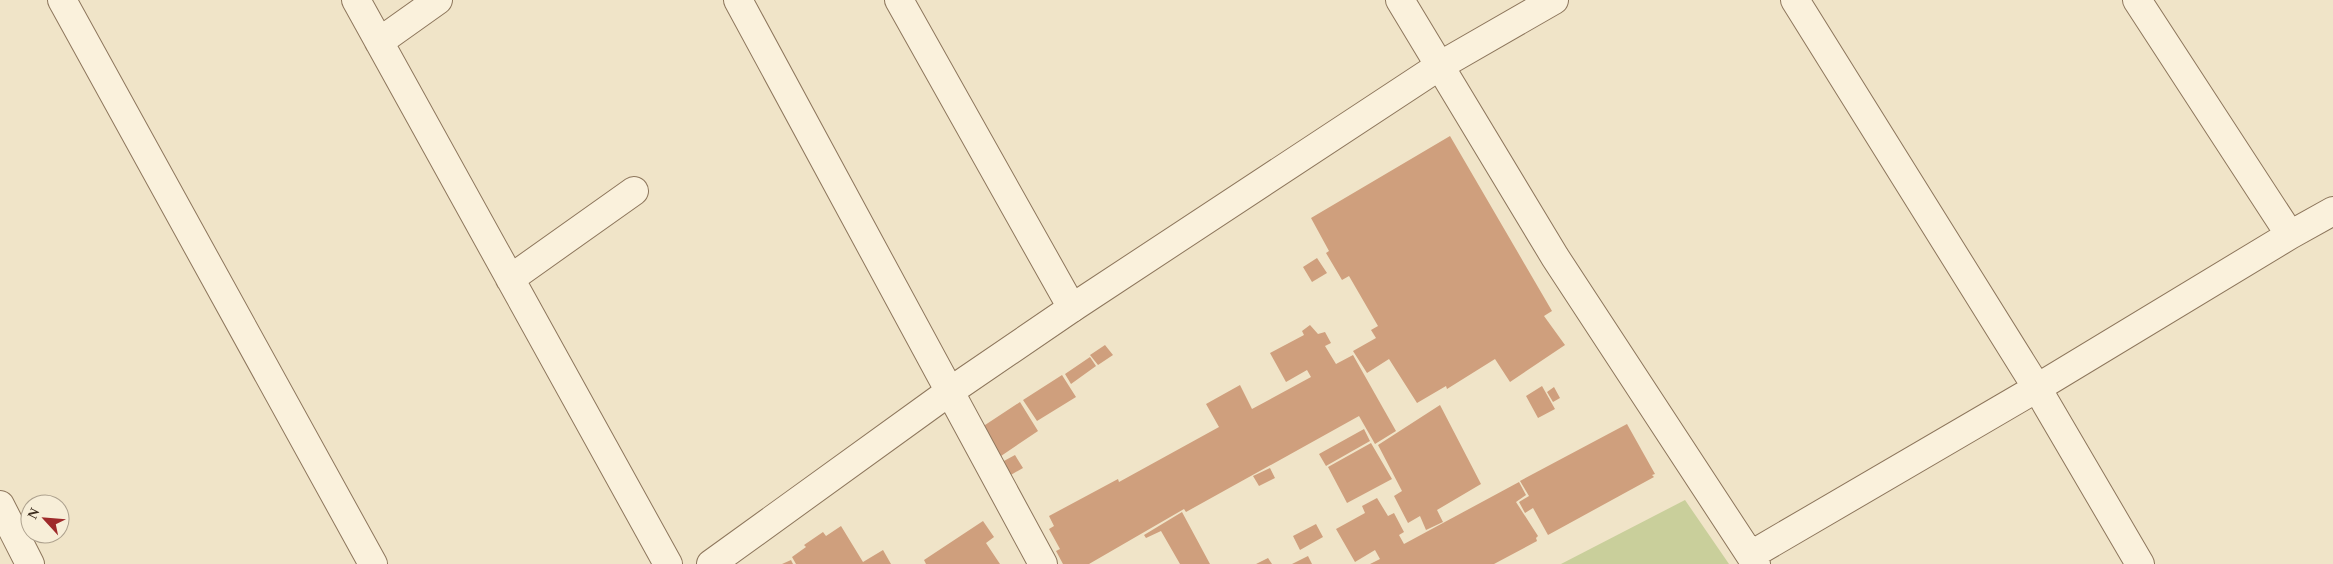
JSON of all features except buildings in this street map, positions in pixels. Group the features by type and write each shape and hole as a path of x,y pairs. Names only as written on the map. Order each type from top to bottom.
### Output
{"street":[{"path":"62,0 374,564"},
{"path":"356,0 668,564"},
{"path":"379,42 438,0"},
{"path":"738,0 1043,564"},
{"path":"899,0 1072,308"},
{"path":"1400,0 1441,65 1555,257 1754,560 2290,235 2333,211"},
{"path":"711,564 949,392 1072,308 1441,65 1554,0"},
{"path":"1795,0 2037,388 2140,564"},
{"path":"2137,0 2290,235"},
{"path":"510,279 634,191"},
{"path":"0,505 30,564"}],"green space":[{"path":"1685,500 1729,564 1561,564"}]}
